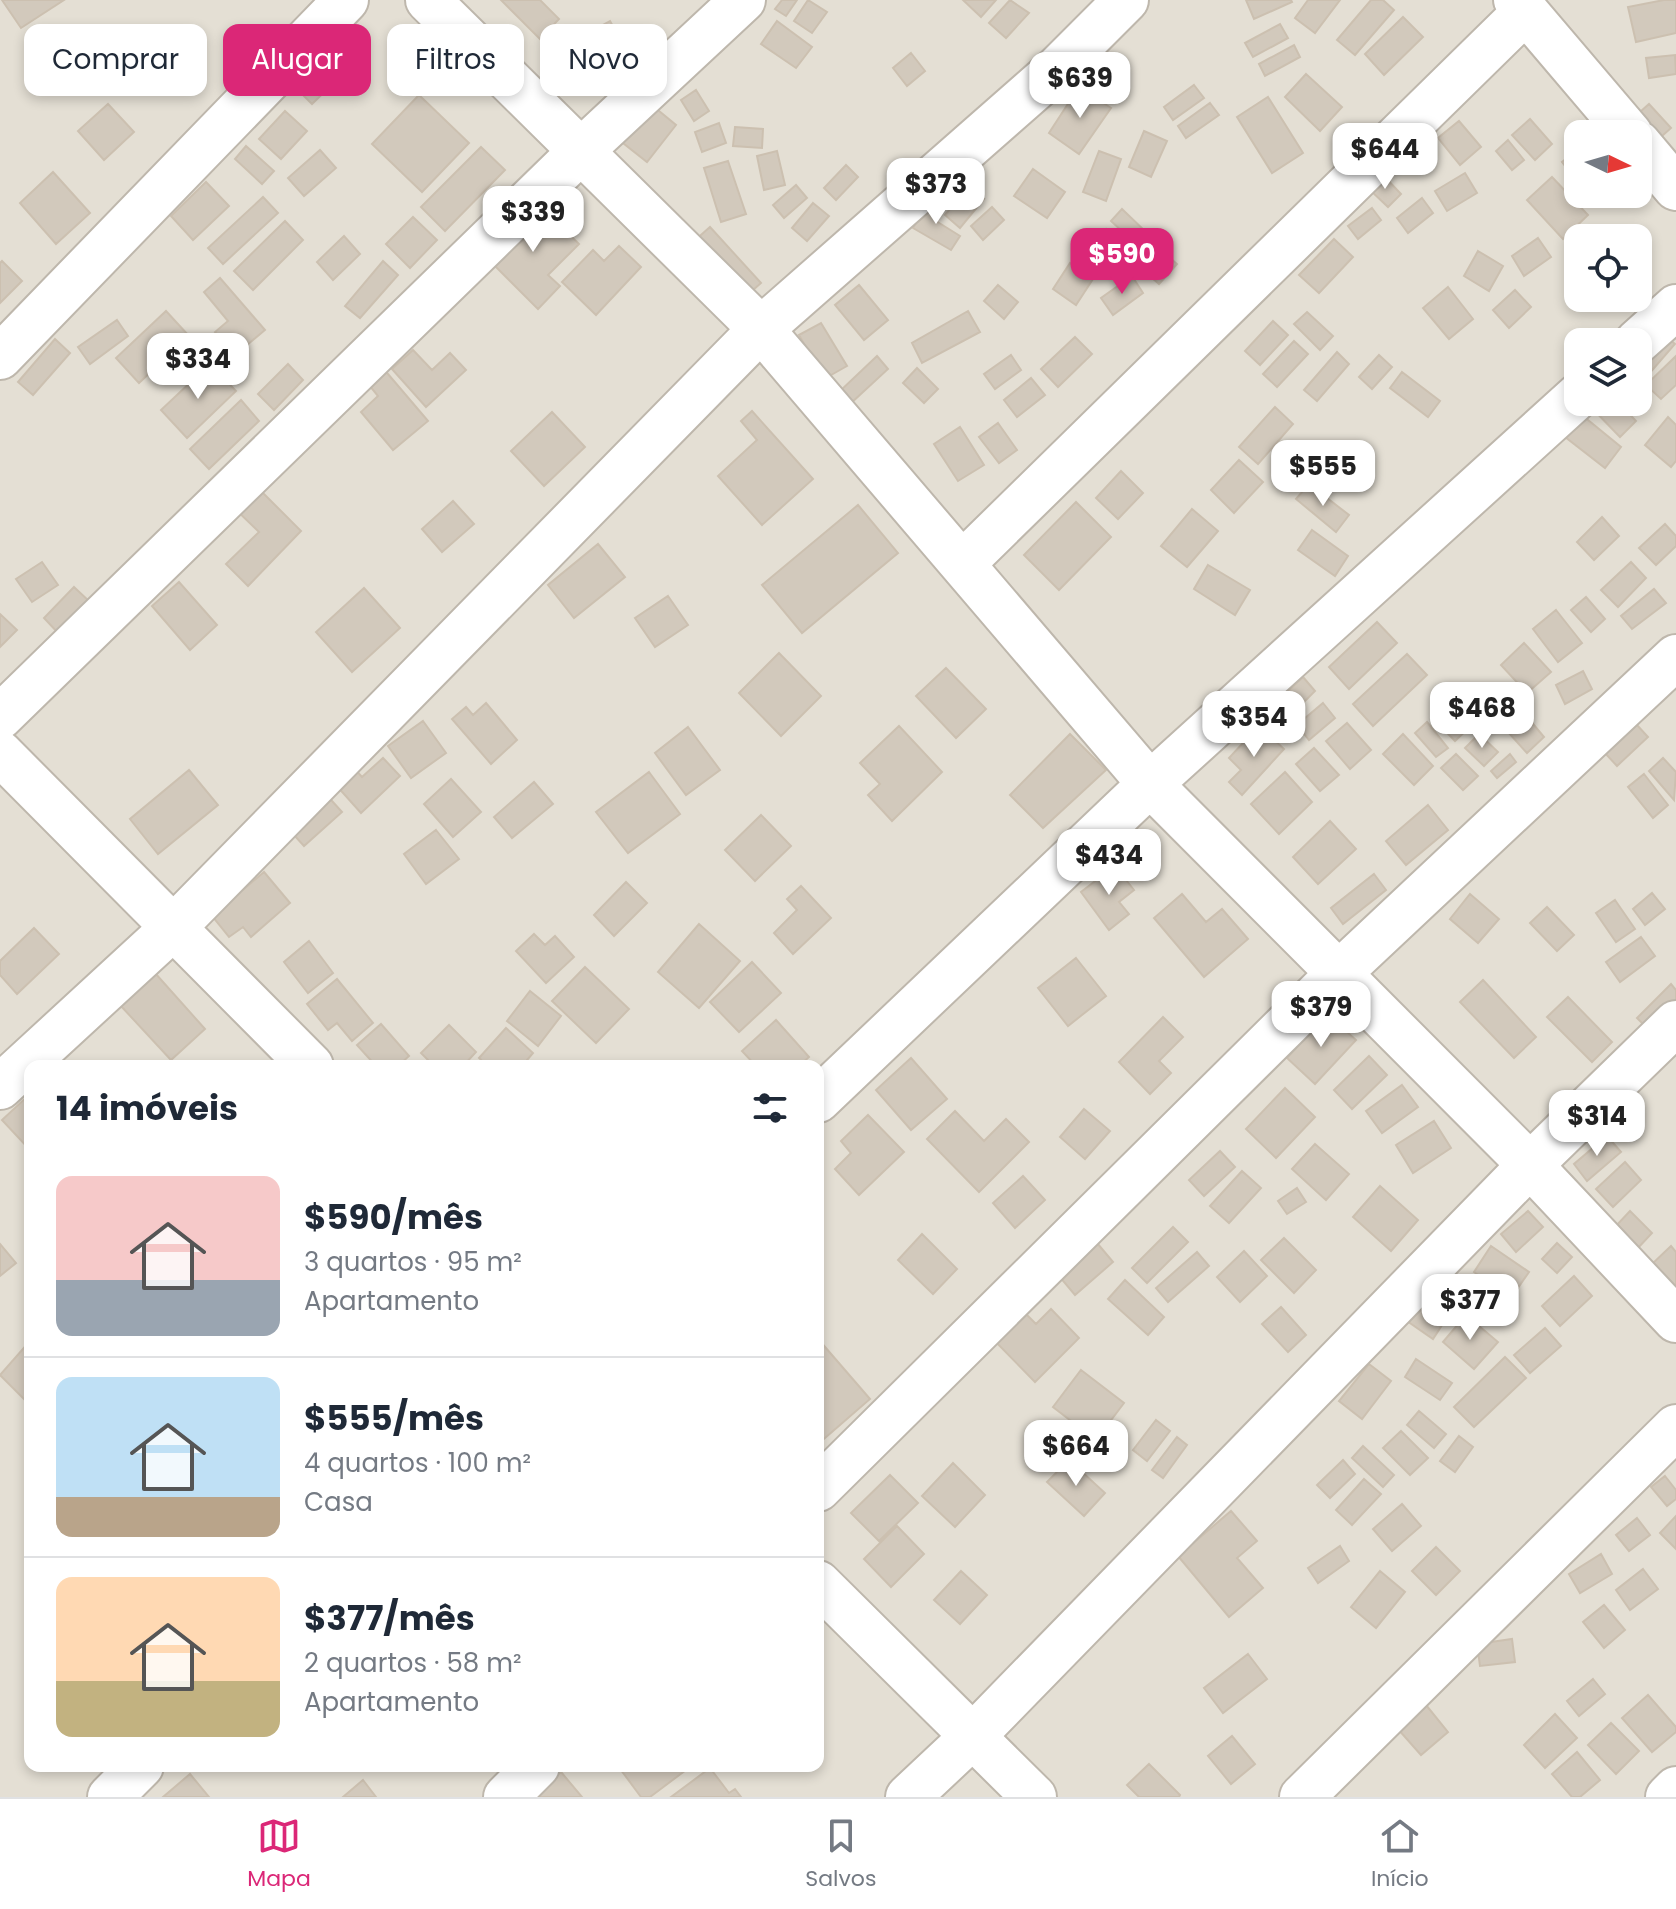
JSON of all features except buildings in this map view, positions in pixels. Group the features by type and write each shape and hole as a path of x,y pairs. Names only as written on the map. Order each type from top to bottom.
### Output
{"street":[{"path":"0,357 346,0"},
{"path":"428,0 761,329 1150,784 1337,975 1530,1165 1676,1320"},
{"path":"0,717 582,150 743,0"},
{"path":"29,1060 175,926 761,329 1057,69 1126,0"},
{"path":"963,563 1521,6 1618,120"},
{"path":"1652,160 1676,188"},
{"path":"1652,329 1676,307"},
{"path":"824,1094 1150,784 1564,409"},
{"path":"824,1483 1337,975 1676,657"},
{"path":"0,753 305,1060"},
{"path":"908,1797 973,1736 1530,1165 1676,1023"},
{"path":"0,1087 24,1065"},
{"path":"1302,1797 1676,1427"},
{"path":"824,1589 1034,1797"},
{"path":"110,1797 135,1772"},
{"path":"506,1797 531,1772"},
{"path":"1668,1797 1676,1789"}],"shaded area":[{"path":"0,0 1676,0 1676,1797 0,1797"}]}
